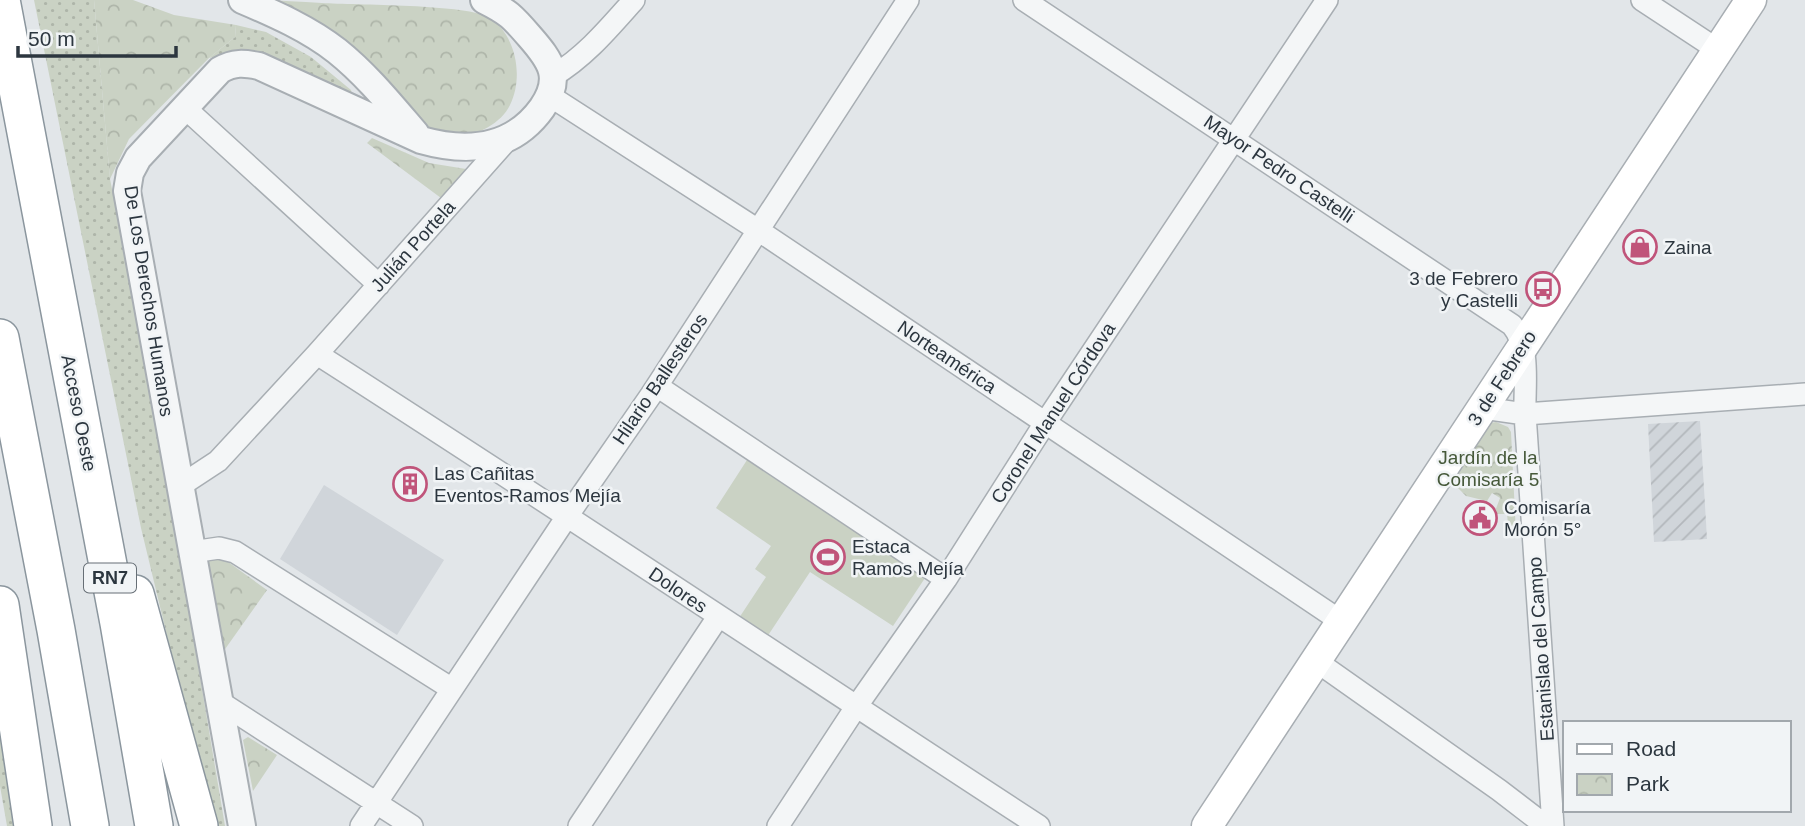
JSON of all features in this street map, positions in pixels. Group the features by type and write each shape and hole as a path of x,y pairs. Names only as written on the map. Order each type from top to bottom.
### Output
{"highway":[{"name":"Acceso Oeste","path":"1,0 129,678 154,826"},
{"path":"63,330 199,826"},
{"path":"0,338 56,630 90,826"},
{"path":"0,605 33,826"}],"main road":[{"name":"3 de Febrero","path":"1207,826 1751,0"}],"street":[{"path":"242,0 308,32 339,53 379,91 421,140"},
{"name":"Julián Portela","path":"180,486 218,461 508,139 527,126 551,86 595,44 634,0"},
{"name":"Hilario Ballesteros","path":"361,826 568,514 657,386 908,0"},
{"name":"Mayor Pedro Castelli","path":"1024,0 1512,324 1520,334 1523,346"},
{"name":"Coronel Manuel Córdova","path":"778,826 856,707 946,579 1045,423 1327,0"},
{"path":"1642,0 1718,50"},
{"path":"497,4 543,52 551,86"},
{"name":"De Los Derechos Humanos","path":"242,826 127,191 130,173 138,158 184,107 220,70 230,64 260,66 421,140 443,146 467,147 508,139"},
{"name":"Norteamérica","path":"551,86 758,230 1342,622"},
{"path":"184,107 379,285"},
{"name":"Estanislao del Campo","path":"1523,346 1525,414 1553,826"},
{"name":"Dolores","path":"317,354 568,514 718,617 1039,826"},
{"path":"657,386 946,579"},
{"path":"1483,408 1525,414 1805,394"},
{"path":"192,552 219,548 234,552 452,689"},
{"path":"579,826 718,617"},
{"path":"1316,661 1546,826"},
{"path":"220,702 412,826"}],"shaded area":[{"path":"1700,421 1707,539 1654,542 1648,424"},
{"path":"324,485 444,560 397,635 280,559"}],"green space":[{"path":"34,0 94,0 110,179 150,379 225,826 213,826 141,528"},
{"path":"94,0 133,0 174,15 236,25 235,37 209,58 129,139 110,179"},
{"path":"258,0 436,8 478,13 490,18 506,35 515,57 516,82 510,105 494,124 470,135 453,136 437,132 379,86"},
{"path":"236,25 266,32 311,57 351,90 352,95 275,59 242,50 209,58 235,37"},
{"path":"372,138 429,163 466,169 441,198 367,143"},
{"name":"Jardín de la Comisaría 5","path":"1496,422 1508,427 1511,432 1516,534 1509,534 1507,514 1494,514 1500,498 1492,493 1487,501 1466,496 1451,481 1490,423"},
{"name":"Estaca Ramos Mejía","path":"747,460 925,578 893,626 810,572 767,637 739,618 766,577 755,569 771,546 716,508"},
{"path":"216,558 224,559 267,590 223,652 206,563"},
{"path":"0,658 16,826 7,826 0,786"},
{"path":"248,737 277,755 253,791 243,740"}],"place":[{"name":"Zaina","path":"1640,247"},
{"name":"3 de Febrero y Castelli","path":"1543,289"},
{"name":"Las Cañitas Eventos-Ramos Mejía","path":"410,484"},
{"name":"Comisaría Morón 5°","path":"1480,518"},
{"name":"Estaca Ramos Mejía","path":"828,557"}]}
